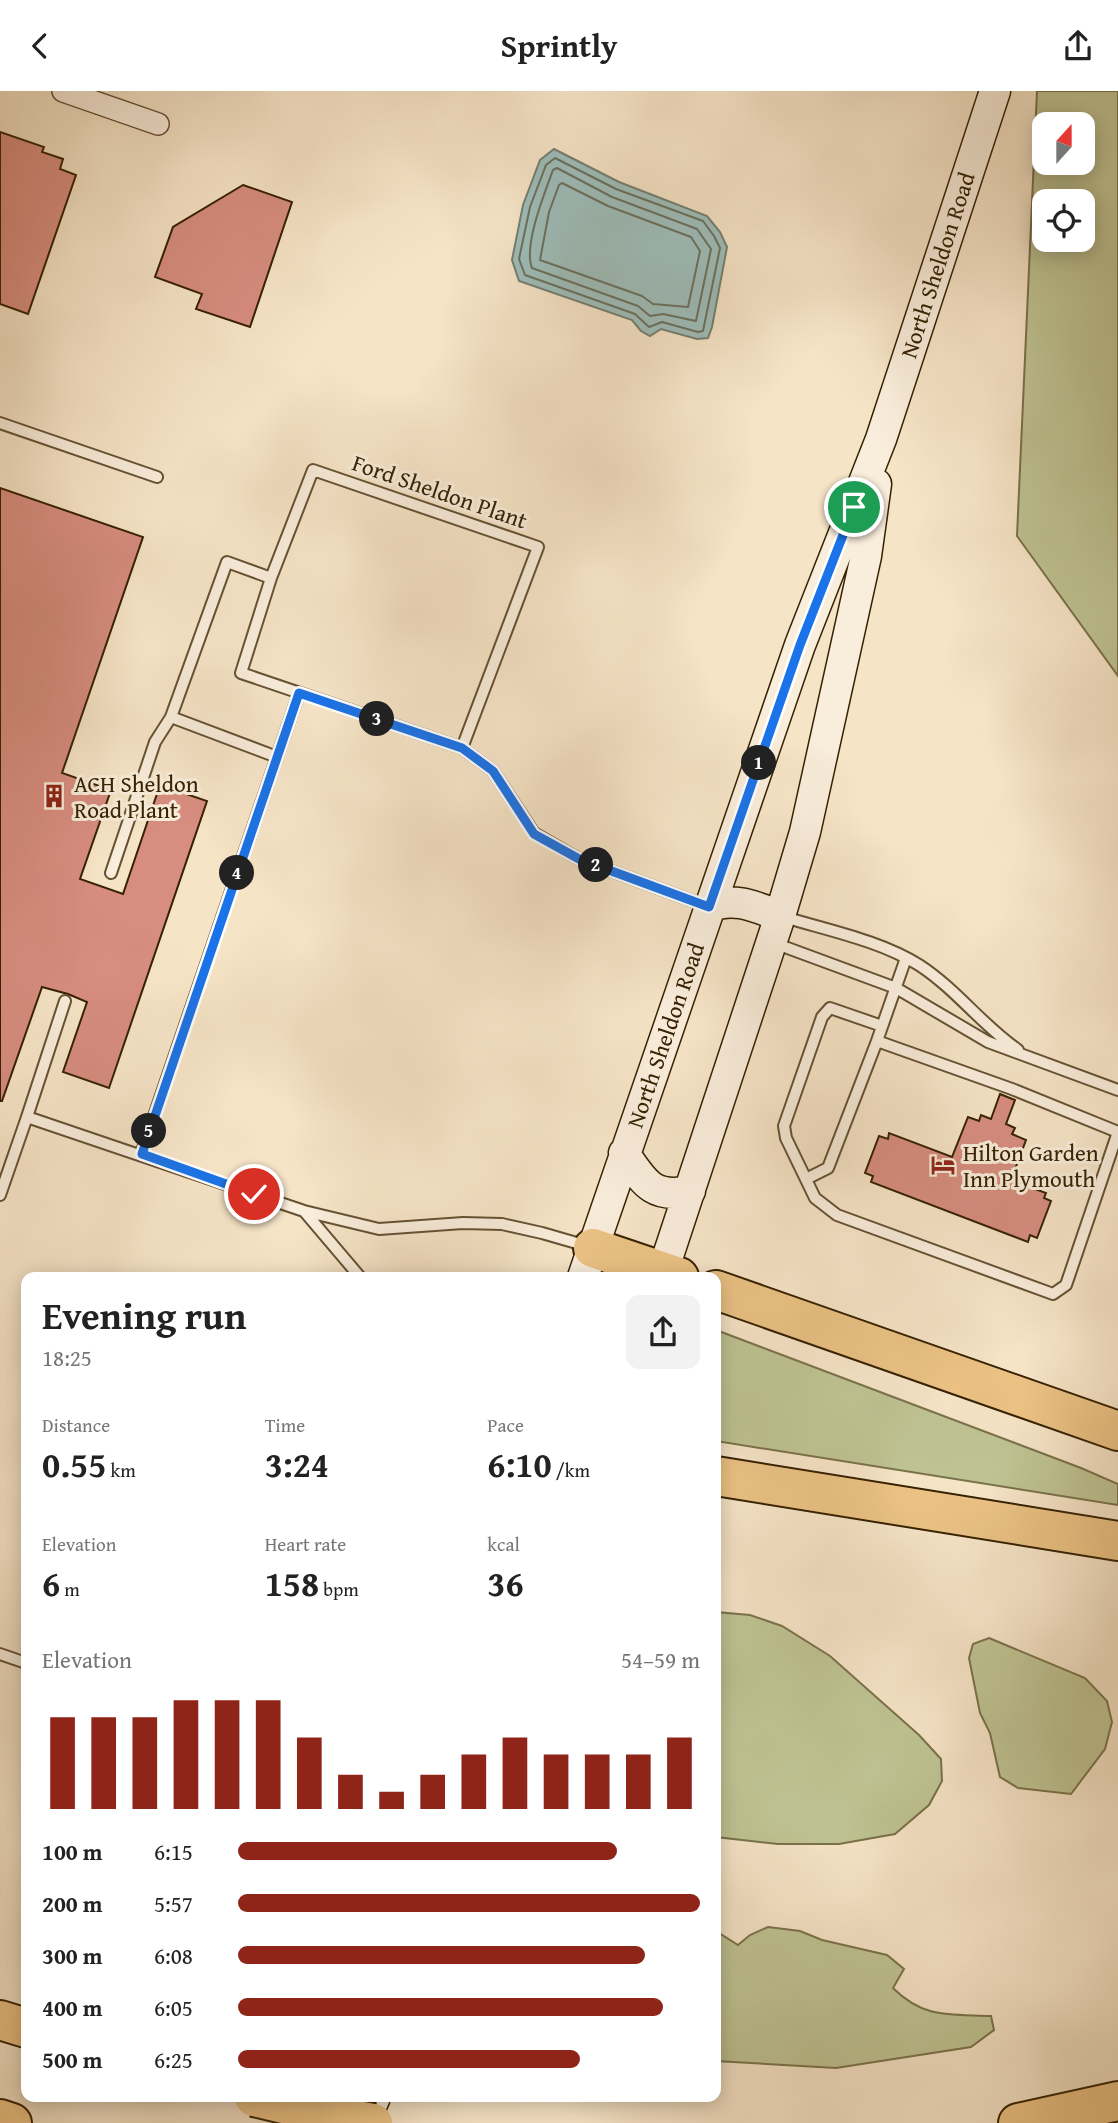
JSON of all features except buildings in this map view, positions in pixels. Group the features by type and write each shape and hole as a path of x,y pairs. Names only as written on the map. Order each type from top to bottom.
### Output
{"highway":[{"path":"588,1263 643,1272"},
{"path":"721,1292 1118,1431"},
{"path":"721,1477 1118,1541"},
{"path":"1019,1526 1118,1555"},
{"path":"0,2020 21,2026"},
{"path":"1021,2122 1118,2088"},
{"path":"1021,2122 1118,2101"},
{"path":"275,2102 373,2123"},
{"path":"0,2119 12,2123"}],"main road":[{"name":"North Sheldon Road","path":"588,1263 800,645 881,439 995,91"},
{"name":"North Sheldon Road","path":"669,1272 690,1191 805,832 866,556 881,439"},
{"path":"709,907 720,902 740,902 776,929"},
{"path":"624,1153 643,1181 652,1189 667,1194 690,1191"},
{"path":"285,2123 292,2102"},
{"path":"364,2123 373,2102"}],"street":[{"path":"63,91 158,124"}],"lane":[{"path":"0,423 157,477"},
{"name":"Ford Sheldon Plant","path":"462,748 538,547 313,470 271,578 241,673 462,748 493,771 534,834 579,859 709,907"},
{"path":"111,873 155,742 171,717 227,562 271,578"},
{"path":"142,1154 299,693"},
{"path":"171,717 277,757"},
{"path":"776,929 865,942 906,958 940,980 994,1033 1029,1057"},
{"path":"776,929 896,988 988,1042 1118,1090"},
{"path":"806,1179 828,1168 906,958"},
{"path":"941,1014 959,999"},
{"path":"0,1195 65,1001"},
{"path":"877,1041 1012,1089 1118,1132 1066,1285 1053,1294 837,1215 815,1198 786,1138 784,1126 822,1017 830,1008 881,1027"},
{"path":"27,1117 304,1211 379,1229 463,1223 502,1224 542,1233 588,1263"},
{"path":"304,1211 356,1272"},
{"path":"0,1654 21,1661"}],"green space":[{"path":"1037,91 1118,91 1118,676 1017,536 1032,202 1032,252 1095,252 1095,189 1033,189 1033,175 1096,175 1096,112 1036,112"},
{"path":"721,1332 1118,1484 1118,1505 721,1442"},
{"path":"721,1612 750,1615 782,1626 830,1656 919,1735 941,1759 942,1781 929,1805 895,1834 839,1844 778,1844 721,1838"},
{"path":"989,1638 1085,1678 1107,1701 1112,1722 1105,1749 1071,1794 1018,1788 1000,1777 990,1733 980,1713 969,1658 973,1644"},
{"path":"768,1927 800,1931 822,1940 887,1955 904,1969 893,1988 904,1998 938,2013 991,2016 994,2030 971,2047 836,2068 721,2061 721,1934 738,1945 750,1935"}],"water":[{"path":"554,149 619,182 707,216 720,232 727,247 708,338 697,339 661,329 650,336 641,331 632,320 519,281 512,260 523,205 540,160"}],"place":[{"name":"ACH Sheldon Road Plant","path":"54,796"},
{"name":"Hilton Garden Inn Plymouth","path":"943,1165"}],"route":[{"path":"254,1194 142,1154 299,693 462,748 493,771 534,834 579,859 709,907 800,645 854,507"}]}
